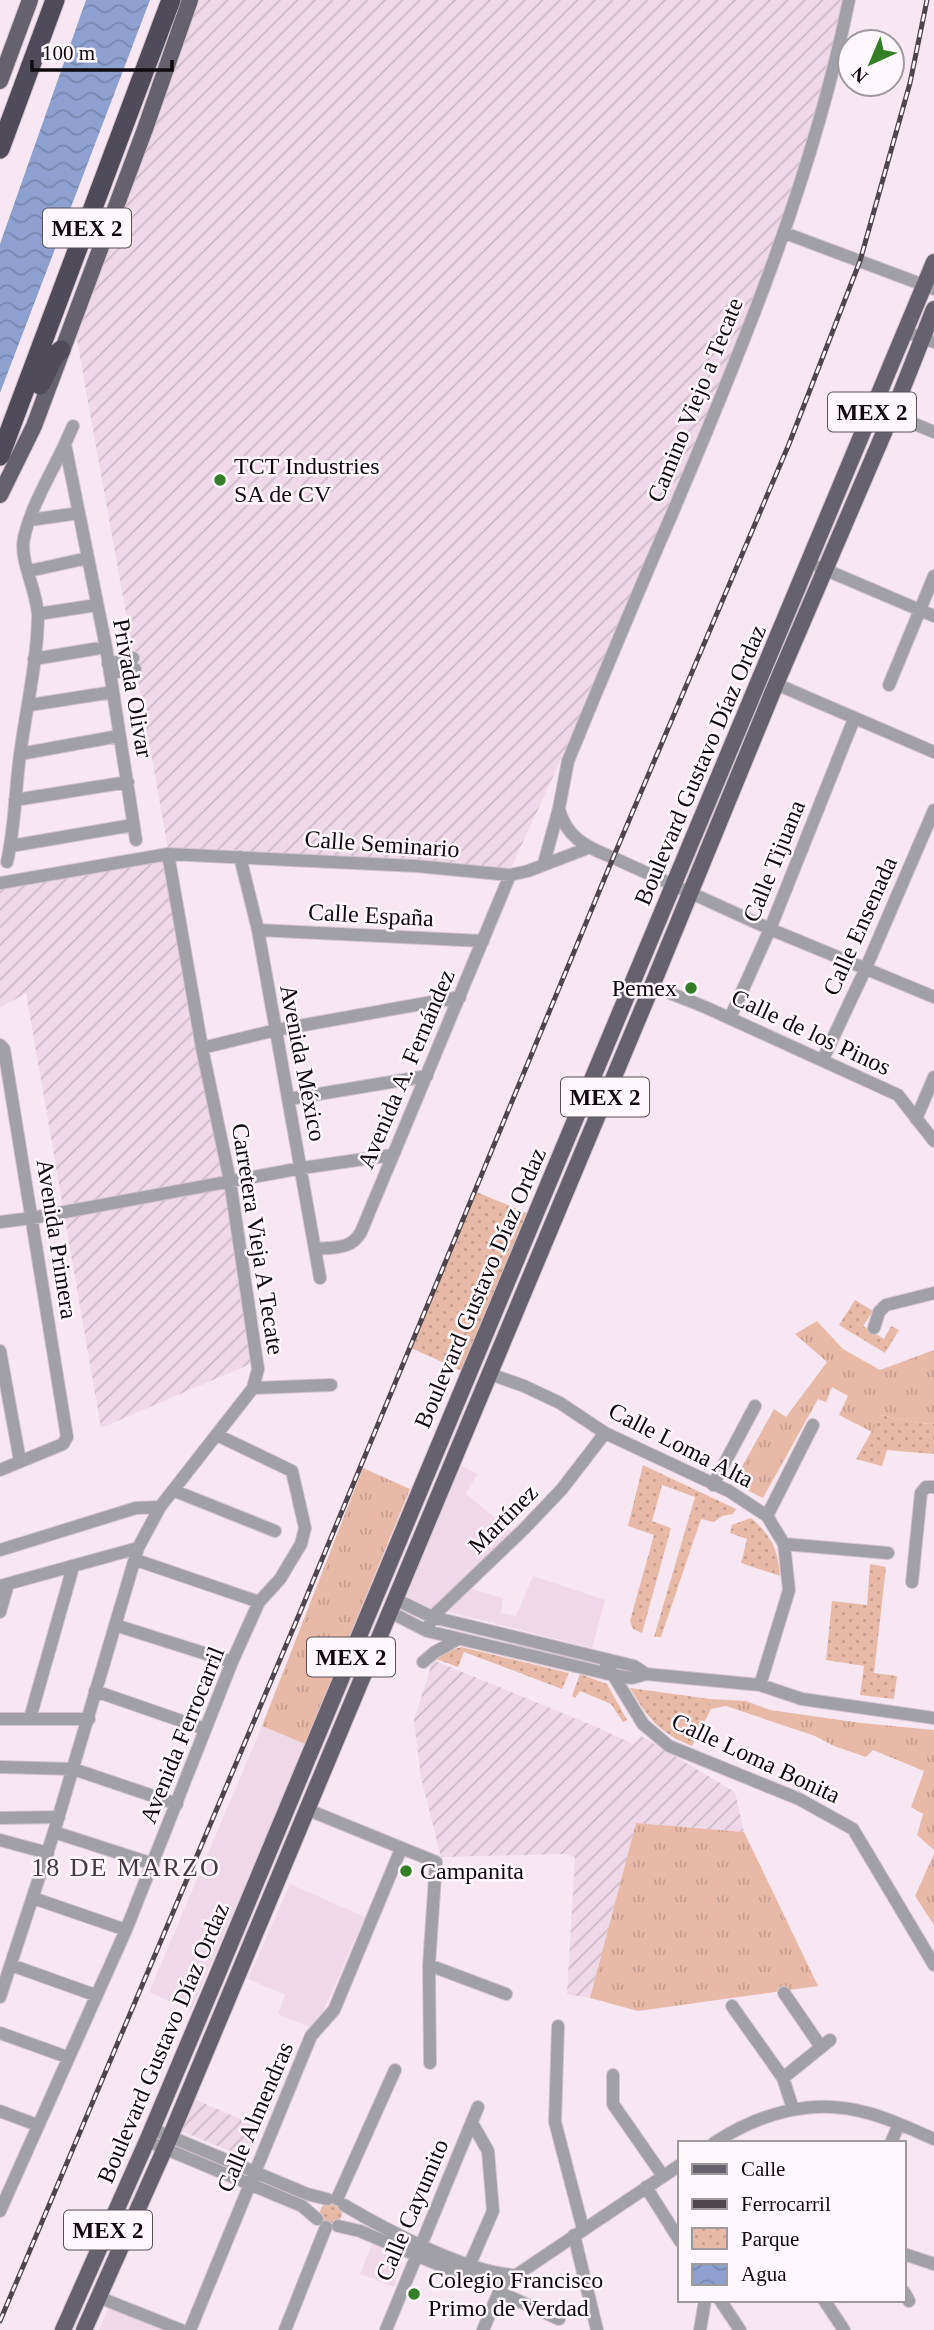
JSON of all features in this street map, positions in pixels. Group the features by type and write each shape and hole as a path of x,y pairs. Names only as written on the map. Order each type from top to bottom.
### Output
{"highway":[{"path":"0,149 55,0"},
{"name":"MEX 2","path":"0,456 171,0"},
{"path":"154,50 163,41 182,0"},
{"path":"0,126 28,76"},
{"path":"9,436 19,425 55,355 61,349"}],"main road":[{"path":"0,81 30,0"},
{"path":"0,495 34,426 145,129 190,0"},
{"name":"Boulevard Gustavo Díaz Ordaz","path":"63,2330 150,2135 808,563 906,332 929,288 934,262"},
{"name":"Boulevard Gustavo Díaz Ordaz","path":"84,2330 167,2143 776,684 891,414 928,340 934,309"},
{"path":"530,1230 546,1237"}],"street":[{"name":"Camino Viejo a Tecate","path":"544,863 568,761 716,411 785,233 837,61 849,0"},
{"path":"785,233 929,288"},
{"path":"906,332 928,340"},
{"path":"891,414 934,432"},
{"path":"7,862 20,754 30,705 38,614 23,541 73,426"},
{"name":"Privada Olivar","path":"65,444 106,647 136,840"},
{"path":"30,520 79,513"},
{"path":"29,571 88,558"},
{"path":"808,563 934,616"},
{"path":"888,685 934,576"},
{"path":"38,614 97,605"},
{"path":"34,659 106,647"},
{"path":"109,668 129,665"},
{"path":"776,684 934,751"},
{"path":"30,705 113,692"},
{"name":"Calle Tijuana","path":"730,1018 770,929 854,719"},
{"path":"20,754 120,736"},
{"path":"15,800 128,782"},
{"path":"559,808 568,831 588,848 865,970 934,997"},
{"name":"Calle Ensenada","path":"823,1059 865,970 934,810"},
{"path":"10,846 133,825"},
{"name":"Calle Seminario","path":"0,883 168,854 416,866 510,875 588,848"},
{"name":"Carretera Vieja A Tecate","path":"1,1991 48,1853 137,1554 160,1507 253,1388 258,1369 230,1181 202,1048 168,854"},
{"name":"Avenida México","path":"240,857 258,930 320,1278"},
{"name":"Avenida A. Fernández","path":"316,1249 348,1246 356,1241 510,875"},
{"name":"Calle España","path":"258,930 483,941"},
{"name":"Calle de los Pinos","path":"652,986 823,1059 898,1095 934,1141"},
{"path":"202,1048 276,1030 460,997"},
{"name":"Avenida Primera","path":"1,1045 4,1049 67,1437 66,1441 20,1461"},
{"path":"289,1099 427,1076"},
{"path":"916,1119 934,1077"},
{"path":"0,1222 302,1168 391,1156"},
{"path":"874,1328 886,1305 934,1293"},
{"path":"0,1351 20,1461 0,1470"},
{"name":"Calle Loma Alta","path":"490,1374 560,1403 605,1433 729,1491 767,1516 784,1544 789,1590 760,1685"},
{"path":"253,1388 331,1385"},
{"path":"713,1485 755,1406"},
{"path":"767,1516 813,1425"},
{"name":"Martínez","path":"427,1631 432,1618 562,1489 605,1433"},
{"name":"Avenida Ferrocarril","path":"0,2211 4,2187 37,2125 126,1930 232,1662 259,1602 292,1561 301,1544 305,1528 292,1471 217,1435"},
{"path":"912,1582 921,1493 926,1487 934,1487"},
{"path":"175,1491 275,1531"},
{"path":"0,1550 136,1508 160,1507"},
{"path":"784,1544 888,1553"},
{"path":"0,1612 4,1585 137,1554 259,1602"},
{"path":"30,1718 73,1567"},
{"path":"392,1606 634,1666 646,1674"},
{"path":"392,1606 427,1631 613,1675 632,1678 646,1674 760,1685 802,1699 934,1718"},
{"path":"116,1625 232,1662"},
{"path":"423,1662 435,1651 458,1639"},
{"name":"Calle Loma Bonita","path":"604,1660 643,1724 669,1746 799,1799 853,1829 934,1965"},
{"path":"96,1691 205,1729"},
{"path":"0,1719 89,1718"},
{"path":"0,1753 0,1767 73,1769 177,1804"},
{"path":"306,1809 436,1862 429,1965 430,2063"},
{"path":"0,1818 59,1817"},
{"path":"54,1832 153,1864"},
{"path":"1,1840 48,1853"},
{"name":"Calle Almendras","path":"190,2330 311,2036 334,2011 401,1849"},
{"path":"33,1898 126,1930"},
{"path":"11,1965 95,1995"},
{"path":"429,1965 506,1994"},
{"path":"783,2078 825,2044 784,1993"},
{"path":"732,2006 783,2078 793,2109"},
{"path":"558,2026 555,2122 597,2330"},
{"path":"0,2033 67,2057"},
{"path":"336,2201 395,2070"},
{"path":"613,2075 613,2104 663,2176"},
{"path":"717,2141 740,2126 765,2115 793,2109 839,2106 869,2113 934,2139"},
{"name":"Calle Cayumito","path":"386,2330 478,2107"},
{"path":"0,2112 37,2125"},
{"path":"467,2271 493,2211 488,2151 472,2123"},
{"path":"892,2141 899,2124"},
{"path":"150,2135 252,2179 302,2206 327,2224 418,2249"},
{"path":"483,2330 506,2282 678,2166"},
{"path":"252,2179 336,2201 418,2249 467,2271 506,2282 559,2319"},
{"path":"646,2187 678,2238"},
{"path":"285,2330 327,2224 346,2215 336,2201"},
{"path":"327,2224 319,2204 336,2201"},
{"path":"906,2255 934,2264"},
{"path":"98,2297 181,2330"},
{"path":"700,2330 705,2302"},
{"path":"721,2302 740,2330"},
{"path":"825,2302 844,2330"}],"shaded area":[{"path":"195,0 845,0 840,28 836,28 834,64 781,230 646,575 511,868 168,855 230,1181 240,1298 257,1361 101,1428 26,993 0,1008 0,883 169,854 75,329"},
{"path":"458,1464 477,1474 466,1494 514,1533 432,1609 406,1597"},
{"path":"533,1576 605,1600 592,1648 446,1611 472,1589 503,1598 501,1613 516,1616"},
{"path":"433,1660 632,1744 641,1736 735,1792 744,1832 636,1823 590,1998 567,1994 575,1857 565,1854 441,1857 421,1778 414,1720"},
{"path":"262,1726 305,1744 191,2011 149,1992"},
{"path":"290,1884 365,1917 323,2012 309,2027 278,2014 285,1995 248,1979"},
{"path":"194,2099 261,2128 247,2158 181,2131"},
{"path":"372,2244 403,2258 394,2287 360,2274"},
{"path":"109,2307 161,2330 99,2330"}],"green space":[{"path":"474,1191 527,1213 462,1371 411,1348"},
{"path":"855,1300 873,1311 863,1326 884,1339 891,1326 899,1330 885,1353 839,1325"},
{"path":"817,1321 843,1349 880,1370 934,1350 934,1424 881,1415 872,1432 839,1415 848,1396 832,1387 826,1402 818,1399 763,1498 733,1483 774,1409 786,1417 827,1362 795,1334"},
{"path":"881,1415 934,1424 934,1454 887,1450 882,1466 856,1459"},
{"path":"643,1465 736,1509 733,1514 722,1516 714,1522 701,1519 661,1637 654,1637 695,1497 662,1485 652,1521 671,1528 642,1633 633,1629 630,1621 654,1535 628,1526"},
{"path":"363,1468 410,1489 305,1744 262,1726"},
{"path":"751,1518 764,1530 772,1543 780,1576 741,1563 747,1539 730,1533 732,1525"},
{"path":"870,1564 886,1567 874,1673 897,1676 894,1699 860,1695 864,1666 826,1660 832,1601 867,1605"},
{"path":"461,1647 569,1673 562,1689 464,1652 458,1667 436,1659"},
{"path":"580,1674 607,1684 627,1720 623,1722 611,1704 580,1691 575,1698 572,1696"},
{"path":"630,1688 710,1699 711,1709 692,1746 671,1736 655,1723"},
{"path":"710,1699 746,1701 770,1710 861,1723 934,1730 934,1850 917,1835 923,1814 911,1807 924,1771 873,1750 866,1757 815,1736 726,1706 711,1709"},
{"path":"636,1823 744,1832 818,1986 638,2011 590,1998"},
{"path":"934,1854 934,1925 915,1896"},
{"path":"327,2202 335,2202 342,2209 342,2217 335,2224 327,2224 320,2217 320,2209"}],"water":[{"path":"86,0 150,0 0,393 0,244"}],"railway":[{"path":"0,2321 789,444 860,261 910,83 927,0"}],"place":[{"name":"TCT Industries SA de CV","path":"220,480"},
{"name":"Pemex","path":"691,988"},
{"name":"Campanita","path":"406,1871"},
{"name":"Colegio Francisco Primo de Verdad","path":"414,2294"}],"district":[{"name":"18 DE MARZO","path":"126,1867"}]}
